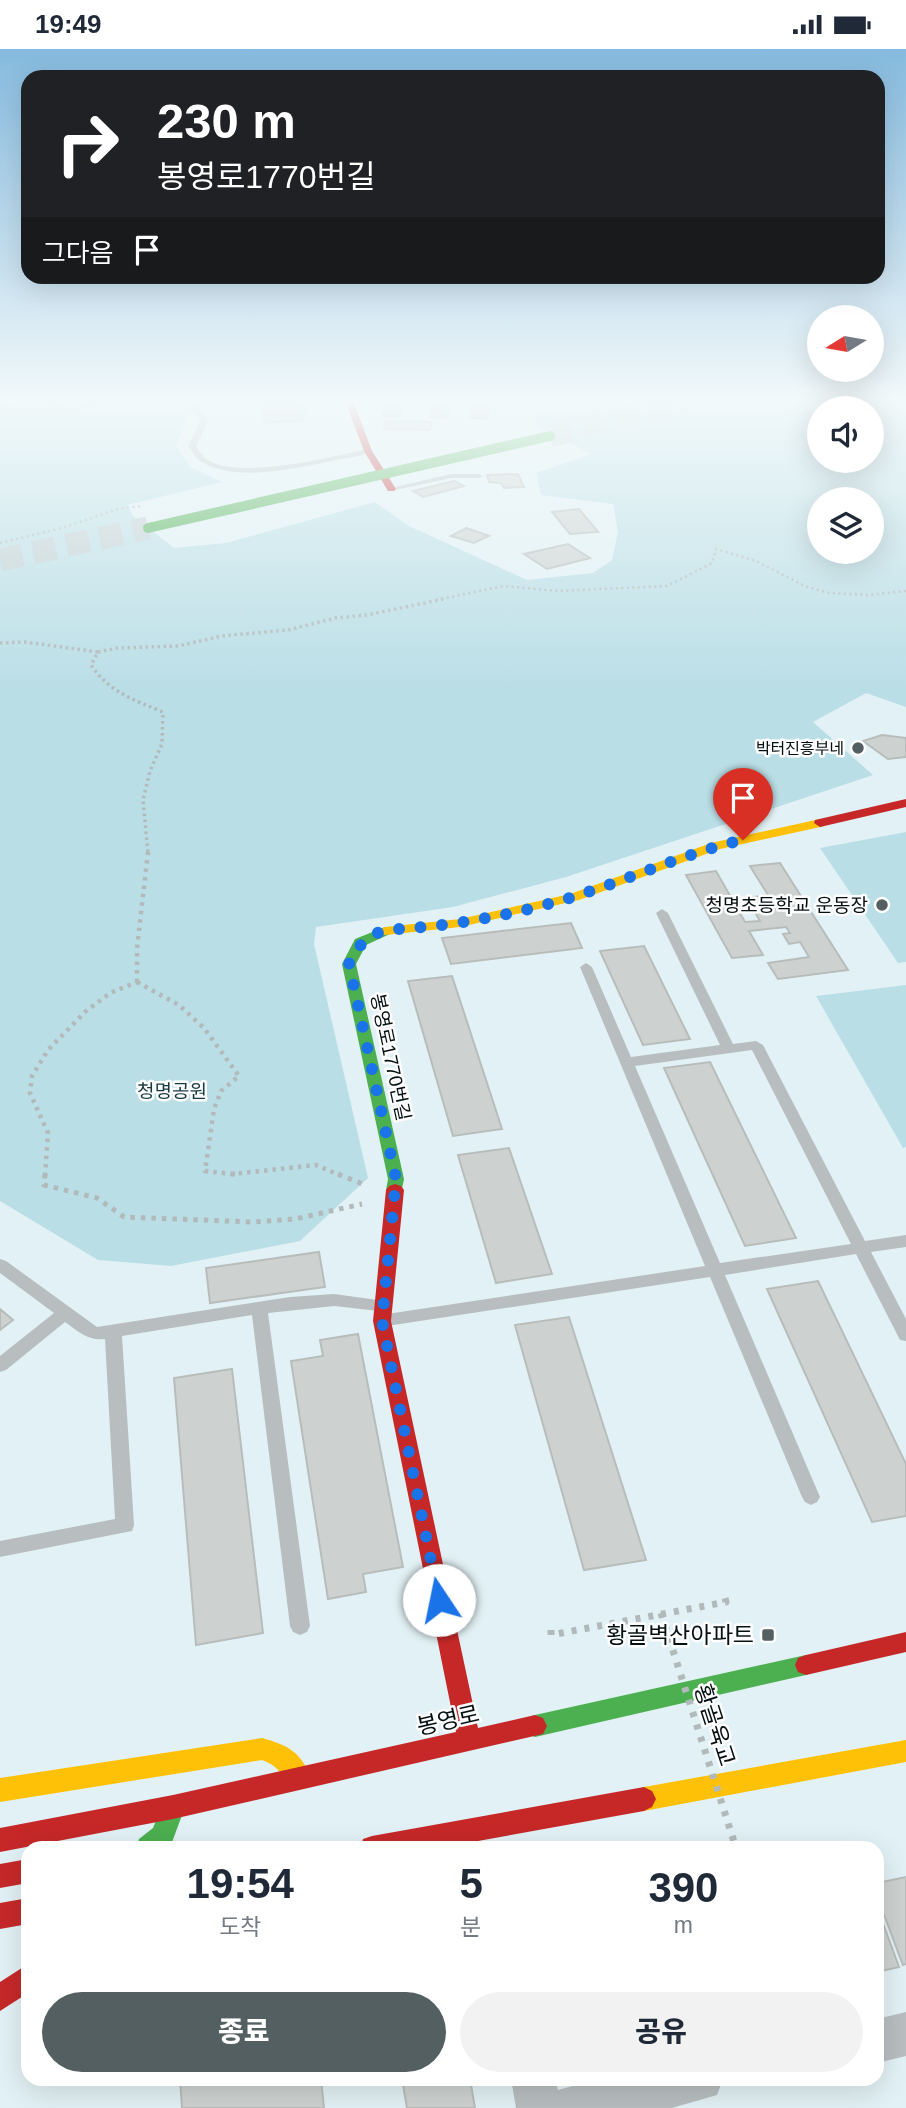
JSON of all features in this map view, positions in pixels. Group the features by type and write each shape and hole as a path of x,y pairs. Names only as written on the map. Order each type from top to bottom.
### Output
{"main road":[{"path":"139,511 205,497"},
{"path":"148,528 283,497"},
{"name":"봉영로1770번길","path":"469,1739 383,1313 396,1179 349,964 360,942 381,931 460,923 573,897 716,846 906,803"},
{"name":"봉영로","path":"0,1840 173,1807 906,1642"},
{"path":"0,1790 262,1749 282,1755 299,1777"},
{"path":"411,1841 906,1751"},
{"path":"159,1841 173,1807"},
{"path":"0,1875 21,1872"},
{"path":"0,1916 21,1912"},
{"path":"0,1998 21,1982"}],"street":[{"path":"884,2039 906,2034"},
{"path":"534,2086 539,2108"},
{"path":"569,2108 669,2086"}],"lane":[{"path":"662,913 729,1049"},
{"path":"586,967 811,1497"},
{"path":"628,1062 756,1045 906,1335"},
{"path":"0,1265 94,1335 259,1308 334,1300 383,1313 906,1241"},
{"path":"259,1308 300,1626"},
{"path":"0,1365 65,1313"},
{"path":"0,1549 125,1525 113,1331"}],"path":[{"path":"0,543 62,528 118,509 139,511"},
{"path":"0,643 25,642 98,652 179,646 221,636 288,630 335,618 367,615 504,586 558,591 667,586 712,563 716,549 731,557 748,558 766,564 807,587 833,593 888,595 906,591"},
{"path":"98,652 91,666 101,682 112,692 163,712 162,744 150,771 143,800 148,853 137,949 137,982"},
{"path":"137,982 179,1005 196,1021 239,1076 221,1091 214,1108 205,1171 233,1174 316,1165 367,1186"},
{"path":"137,982 108,994 66,1028 35,1071 29,1089 37,1112 47,1124 49,1141 44,1185 101,1198 113,1204 124,1217 253,1222 295,1219 394,1197"},
{"path":"551,1630 551,1635 726,1602 724,1594"},
{"name":"황골육교","path":"661,1613 734,1841"}],"green space":[{"name":"청명공원","path":"0,497 160,497 127,505 133,516 174,548 226,543 375,502 409,526 527,580 593,573 612,560 618,532 613,504 558,497 807,497 807,564 884,564 884,497 906,497 906,707 866,693 813,722 873,775 566,877 453,907 316,927 314,944 368,1178 300,1241 171,1266 98,1260 0,1201"},
{"name":"청명초등학교 운동장","path":"906,832 906,962 898,963 820,848"},
{"path":"906,985 906,1147 903,1148 816,996"}],"building":[{"path":"579,509 598,532 570,534 552,512"},
{"path":"466,528 489,536 474,543 451,536"},
{"path":"568,544 590,558 547,569 524,554"},
{"path":"882,735 906,738 906,757 888,759 863,741"},
{"path":"780,863 848,970 778,979 768,963 809,957 800,942 789,944 783,934 790,933 786,927 749,931 763,955 732,958 686,875 716,871 745,922 760,921 747,898 768,895 750,866"},
{"path":"571,923 582,948 451,964 442,938"},
{"path":"644,946 690,1039 643,1045 600,951"},
{"path":"452,976 502,1129 453,1136 408,981"},
{"path":"710,1062 796,1238 745,1246 664,1068"},
{"path":"509,1148 552,1274 496,1283 458,1155"},
{"path":"319,1252 325,1287 210,1303 206,1268"},
{"path":"818,1281 906,1464 906,1516 872,1522 767,1289"},
{"path":"0,1309 13,1320 0,1330"},
{"path":"569,1317 646,1560 584,1570 515,1325"},
{"path":"358,1334 403,1567 363,1574 366,1592 328,1599 291,1361 323,1356 320,1340"},
{"path":"232,1369 263,1633 196,1645 174,1378"},
{"path":"906,1877 906,1964 903,1965 884,1915 884,1882"},
{"path":"884,1926 899,1967 884,1970"},
{"path":"180,2086 322,2086 324,2108 182,2108"},
{"path":"403,2086 471,2086 475,2108 407,2108"}],"tunnel":[{"path":"0,560 148,528"}],"traffic: fast":[{"path":"148,528 283,497"},
{"path":"385,931 360,942 349,964 396,1179 395,1190"},
{"path":"535,1726 806,1665"},
{"path":"156,1841 162,1836 173,1807"}],"traffic: slow":[{"path":"385,931 460,923 574,897 716,846 820,823"},
{"path":"0,1790 262,1749 282,1755 299,1777"},
{"path":"644,1799 906,1751"}],"traffic: jam":[{"path":"820,823 906,803"},
{"path":"395,1190 382,1321 469,1739"},
{"path":"806,1665 906,1642"},
{"path":"0,1840 173,1807 535,1726"},
{"path":"411,1841 644,1799"},
{"path":"0,1876 21,1872"},
{"path":"0,1916 21,1912"},
{"path":"0,1998 21,1982"}],"place":[{"name":"박터진흥부네","path":"858,748"},
{"name":"청명초등학교 운동장","path":"882,905"},
{"name":"황골벽산아파트","path":"768,1635"}],"route":[{"path":"439,1600 382,1321 396,1179 349,964 360,942 381,931 460,923 573,897 716,846 743,840"}]}
